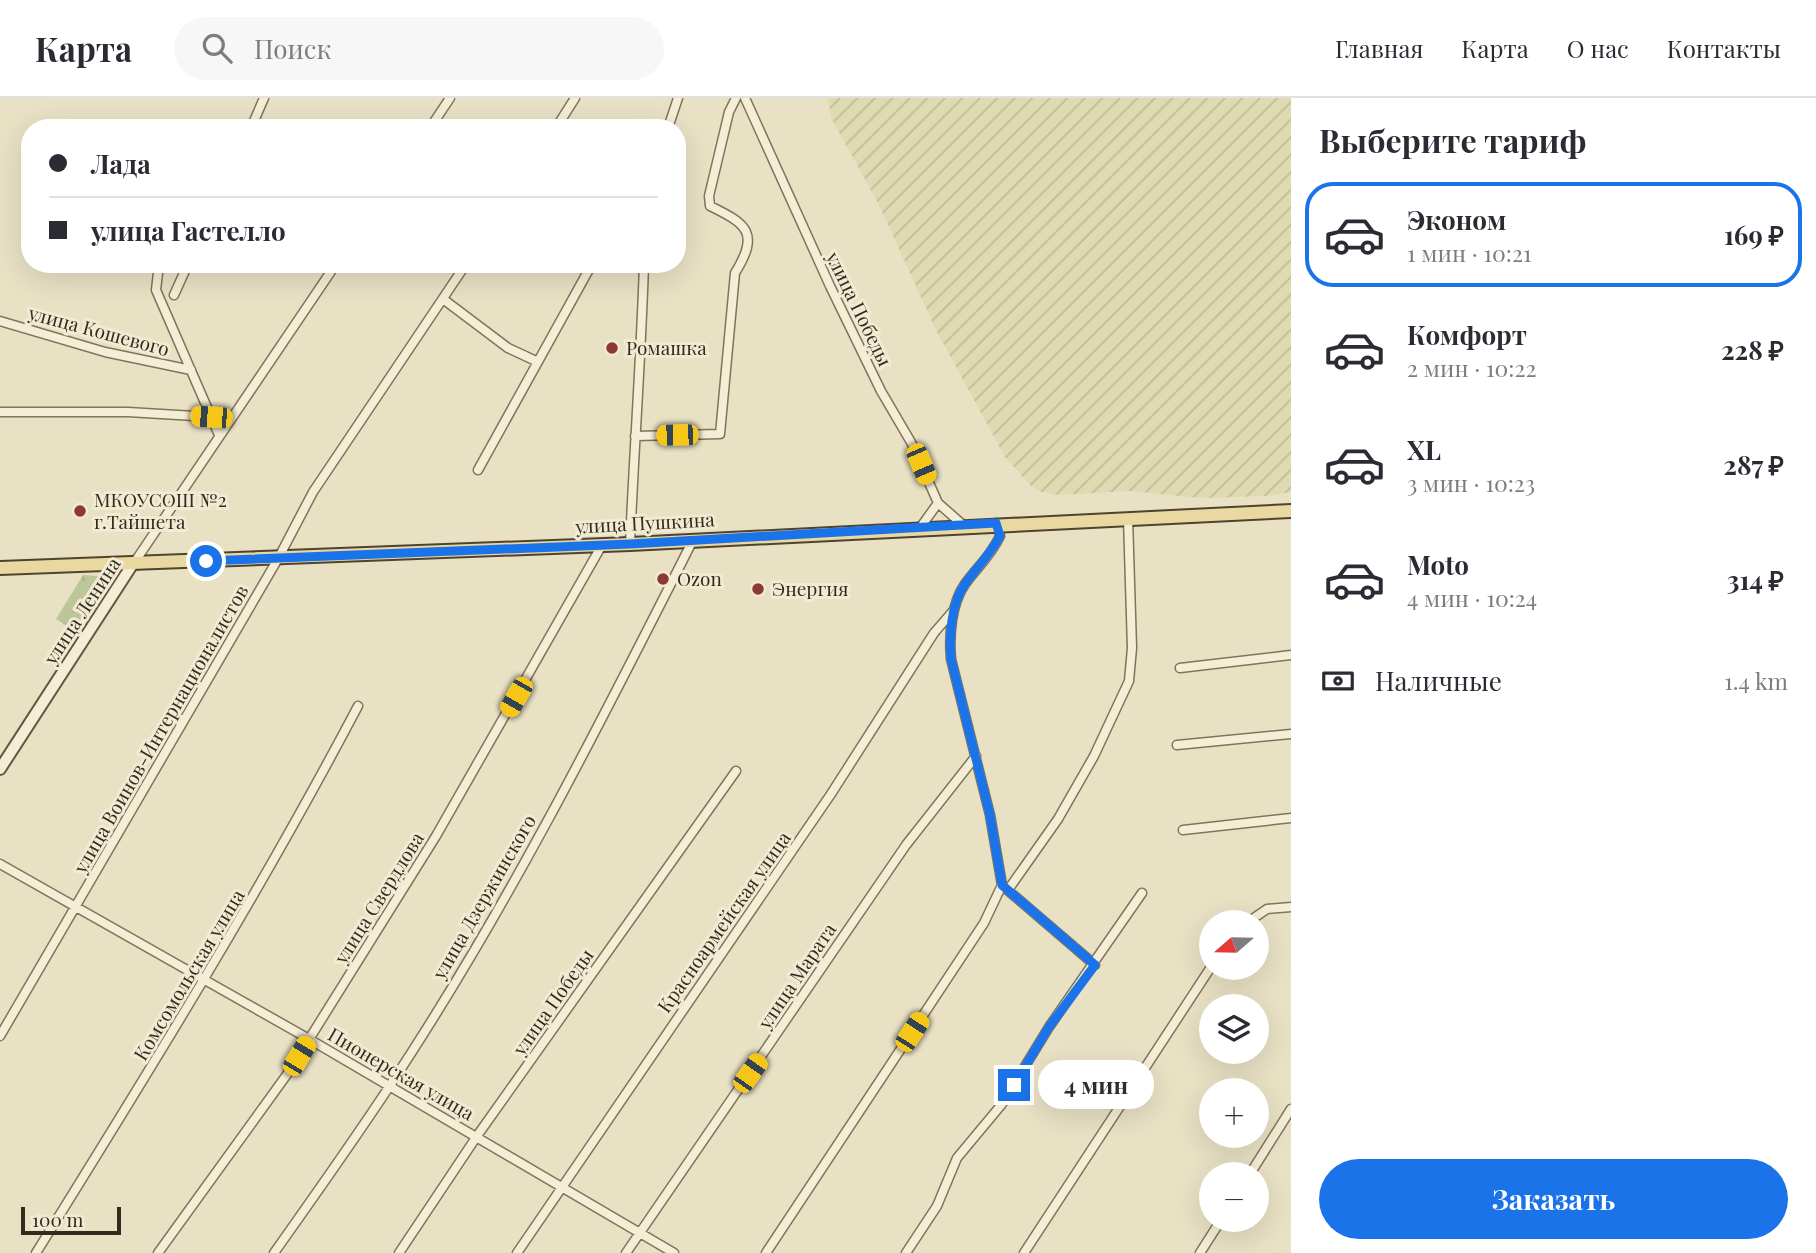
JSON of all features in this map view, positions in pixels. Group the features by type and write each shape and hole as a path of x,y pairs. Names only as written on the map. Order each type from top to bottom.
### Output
{"main road":[{"name":"улица Пушкина","path":"0,568 630,544 996,523 1291,511"},
{"name":"улица Ленина","path":"0,769 132,565"}],"street":[{"path":"255,119 264,98"},
{"path":"436,119 450,98"},
{"path":"562,119 575,98"},
{"path":"671,119 678,98"},
{"path":"635,436 720,434 735,273 746,256 747,235 742,223 710,206 709,197 729,112 736,98"},
{"name":"улица Победы","path":"745,98 830,286 881,391 912,444 938,503"},
{"path":"158,273 156,290 219,435"},
{"path":"174,295 184,273"},
{"name":"улица Ленина","path":"132,565 330,273"},
{"name":"улица Воинов-Интернационалистов","path":"0,1036 279,557 313,492 460,273"},
{"path":"478,470 587,273"},
{"path":"630,544 635,436 640,395 644,273"},
{"path":"443,299 508,348 537,362"},
{"name":"улица Кошевого","path":"0,321 106,352 191,370"},
{"path":"0,412 128,412 211,417"},
{"path":"920,528 938,503 963,525"},
{"path":"766,1253 984,923 1005,887 1064,808 1094,756 1129,681 1132,649 1128,518"},
{"path":"996,523 1000,536 991,553 964,586 955,609 949,638 951,659 1005,887 1095,965"},
{"name":"улица Дзержинского","path":"274,1253 390,1086 502,902 608,709 693,540"},
{"name":"улица Свердлова","path":"158,1253 309,1039 436,836 602,545"},
{"name":"Красноармейская улица","path":"517,1253 831,794 934,633 955,609"},
{"path":"1180,668 1291,655"},
{"name":"Комсомольская улица","path":"36,1253 205,982 291,833 358,706"},
{"path":"1177,744 1291,734"},
{"name":"улица Марата","path":"626,1253 906,845 976,756"},
{"name":"улица Победы","path":"399,1253 477,1136 736,771"},
{"path":"1183,830 1291,818"},
{"name":"Пионерская улица","path":"0,864 309,1039 674,1253"},
{"path":"906,1253 937,1206 957,1158 1002,1104 1049,1027 1095,965 1142,893"},
{"path":"1266,910 1291,907"},
{"path":"1024,1253 1202,980"},
{"path":"1258,1162 1291,1109"},
{"path":"1200,1253 1213,1232"}],"shaded area":[{"path":"828,98 1291,98 1291,492 1268,496 1200,498 1129,491 1060,495 1041,492 1031,486 1005,457 936,330 878,203 831,118"}],"green space":[{"path":"83,575 114,577 77,632 56,619"}],"place":[{"name":"Ромашка","path":"612,348"},
{"name":"МКОУСОШ №2 г.Тайшета","path":"80,511"},
{"name":"Ozon","path":"663,579"},
{"name":"Энергия","path":"758,589"}],"route":[{"path":"206,561 630,544 996,523 1000,536 984,564 964,586 955,609 949,638 951,659 990,815 1002,885 1072,948 1095,965 1049,1027 1014,1085"}]}
